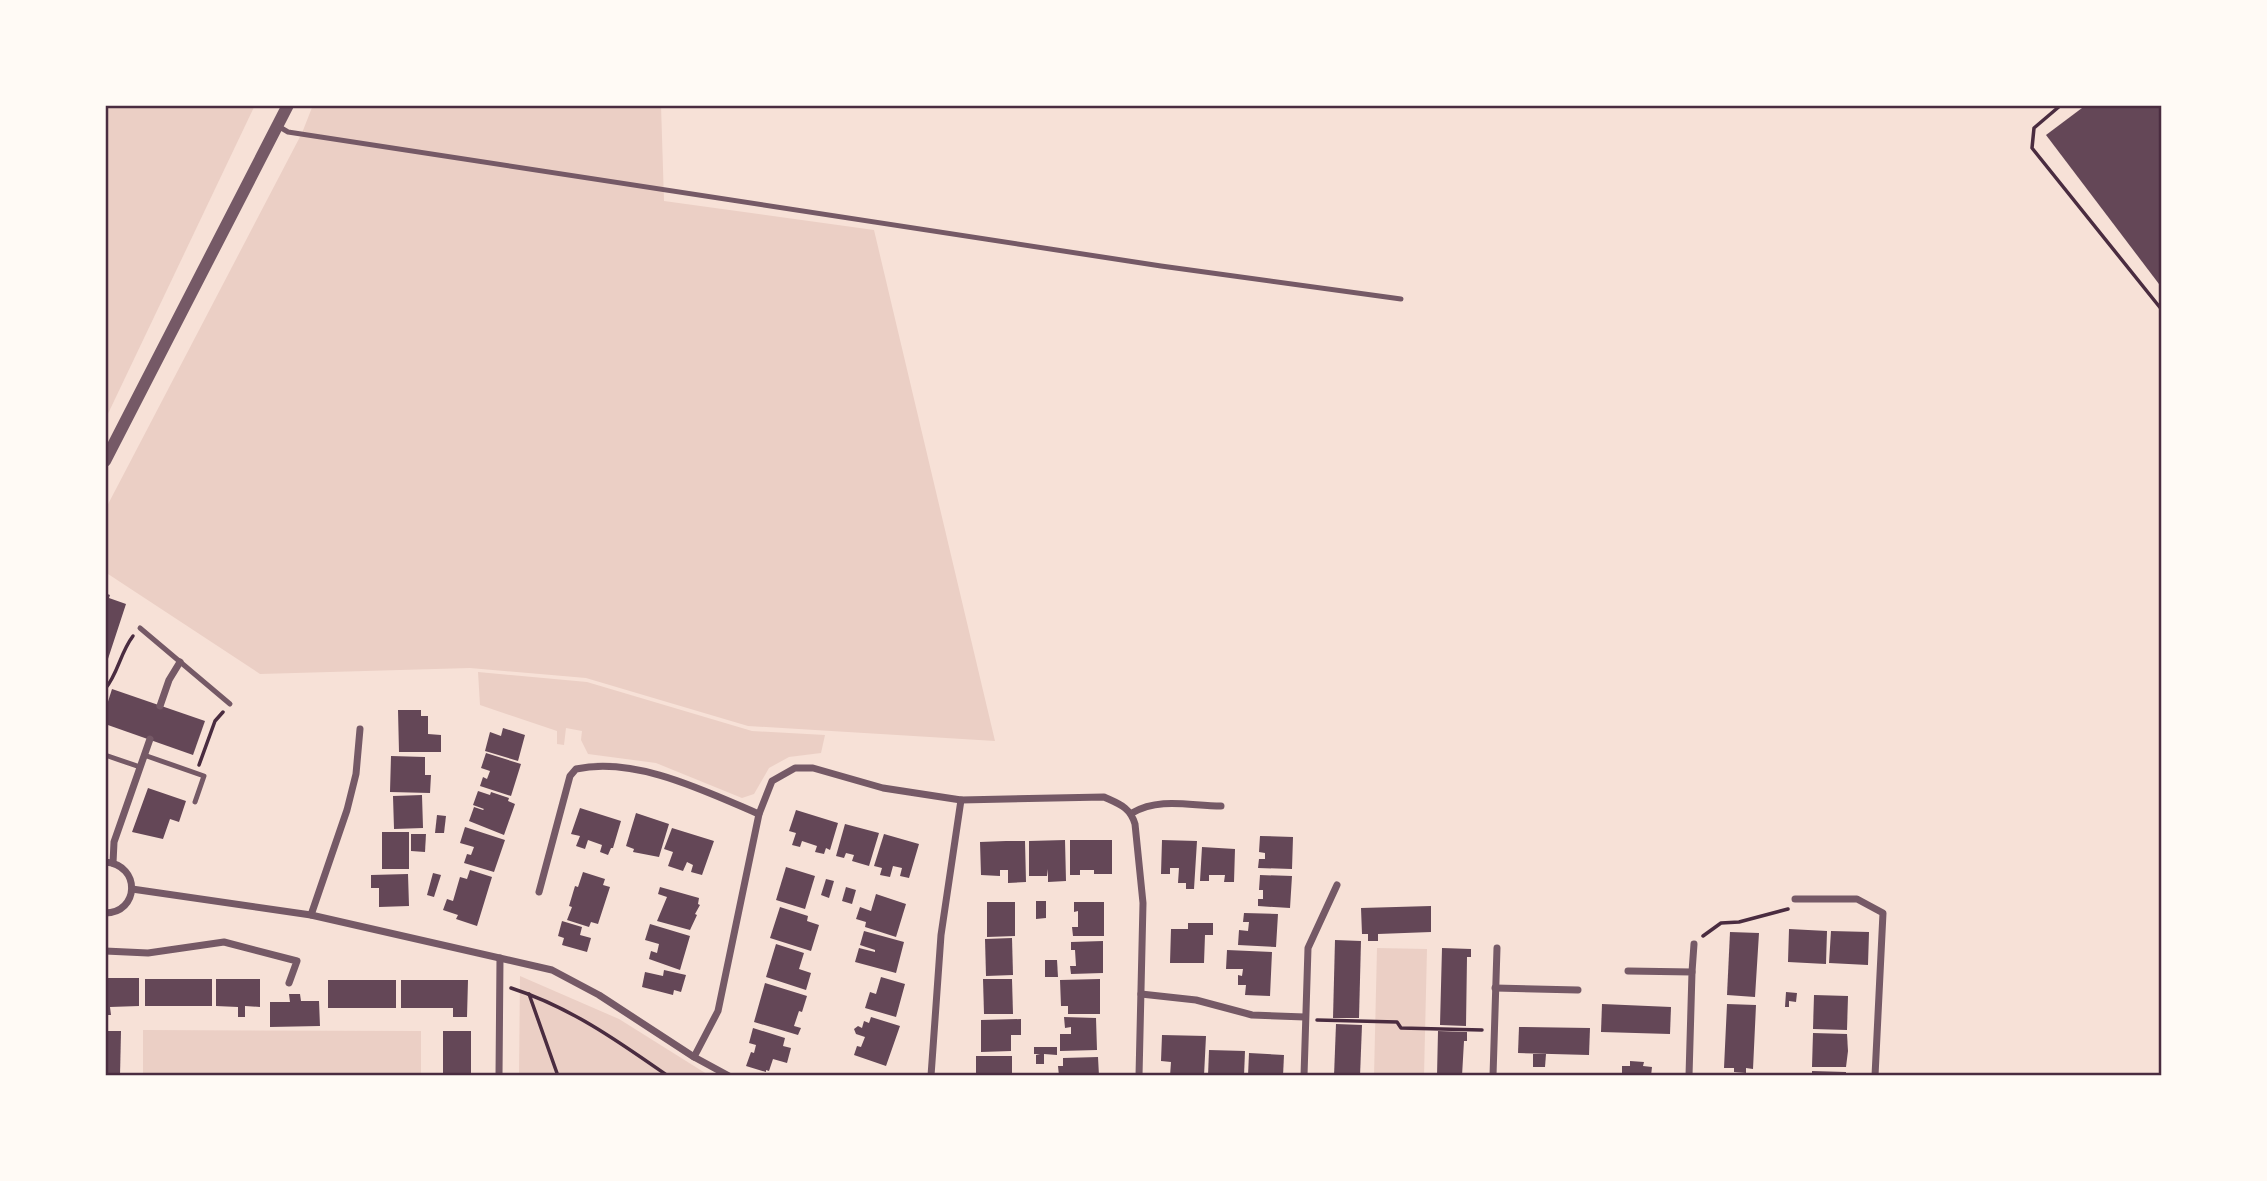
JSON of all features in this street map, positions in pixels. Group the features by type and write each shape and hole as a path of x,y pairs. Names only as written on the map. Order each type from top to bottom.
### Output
{"street":[{"path":"105,461 288,105"},
{"path":"160,706 169,680 180,662"},
{"path":"311,915 347,810 356,774 360,729"},
{"path":"105,913 122,908 128,901 132,888 128,875 122,868 109,863 150,739"},
{"path":"539,892 570,776 576,769 588,766 628,768 687,783 759,814"},
{"path":"694,1057 718,1012 759,814 772,781 795,768 813,768 884,788 961,800 1104,797 1123,805 1132,813 1143,903 1139,1076"},
{"path":"931,1076 942,935 961,800"},
{"path":"1132,813 1145,805 1154,804 1221,806"},
{"path":"1304,1076 1308,948 1337,885"},
{"path":"132,888 311,915 552,970 599,995 694,1057 729,1076"},
{"path":"1795,899 1857,899 1883,913 1875,1076"},
{"path":"105,951 148,953 224,942 297,961 289,983"},
{"path":"1689,1076 1693,944"},
{"path":"1493,1076 1497,948"},
{"path":"499,1076 500,958"},
{"path":"1629,971 1692,972"},
{"path":"1496,988 1578,990"},
{"path":"1141,993 1196,1000 1252,1015 1305,1018"}],"lane":[{"path":"278,126 288,132 1161,266 1401,299"},
{"path":"139,628 230,704"},
{"path":"105,755 140,766"},
{"path":"144,755 204,776 195,802"}],"path":[{"path":"2061,105 2034,128 2032,148 2162,310"},
{"path":"105,689 111,682 124,649 139,628"},
{"path":"196,774 215,721 230,704"},
{"path":"1693,944 1721,923 1739,922 1790,908 1795,899"},
{"path":"499,984 529,994 578,1017 668,1076"},
{"path":"529,994 558,1076"},
{"path":"1305,1018 1397,1023 1401,1028 1494,1030"}],"shaded area":[{"path":"105,105 255,105 105,420"},
{"path":"313,105 661,105 664,201 874,230 995,741 748,726 586,678 470,668 260,674 105,572 105,510 302,133"},
{"path":"478,672 587,682 752,731 825,735 821,753 789,757 769,768 754,794 742,798 656,763 588,754 581,740 582,731 566,728 564,745 557,744 557,731 480,705"},
{"path":"1377,948 1427,949 1424,1076 1374,1076"},
{"path":"520,976 619,1019 710,1076 519,1076"},
{"path":"143,1030 421,1031 421,1076 143,1076"}],"building":[{"path":"2086,105 2162,105 2162,288 2046,135"},
{"path":"105,593 110,595 109,598 126,604 106,665"},
{"path":"112,689 205,721 193,755 105,724 105,711"},
{"path":"398,710 421,710 421,716 428,716 428,734 441,735 441,752 399,752"},
{"path":"503,728 525,735 518,761 485,751 490,732 501,736"},
{"path":"486,753 521,764 511,796 480,786 483,777 487,779 490,771 481,768"},
{"path":"391,756 425,757 425,775 431,775 430,793 390,792"},
{"path":"148,788 186,801 179,822 170,819 163,839 132,832"},
{"path":"478,791 509,798 508,801 515,804 504,835 469,821 474,807 484,809 473,805"},
{"path":"422,795 423,828 394,829 393,796"},
{"path":"580,808 621,821 613,848 608,855 600,852 602,845 588,840 585,849 576,846 580,836 571,834"},
{"path":"796,810 838,823 830,850 826,848 824,854 815,852 817,846 802,841 800,847 792,845 796,833 789,831"},
{"path":"636,813 669,824 659,857 633,852 634,849 626,846"},
{"path":"437,815 446,816 444,833 435,833"},
{"path":"845,824 879,833 869,866 852,861 854,855 846,853 844,858 836,856"},
{"path":"465,827 505,840 494,872 464,863 467,854 471,855 474,847 460,843"},
{"path":"672,828 714,841 702,875 691,872 693,865 687,862 683,871 668,866 673,852 664,849"},
{"path":"382,832 409,832 409,869 382,869"},
{"path":"411,834 426,834 425,852 411,851"},
{"path":"884,834 919,844 909,878 900,876 902,868 893,866 890,877 880,875 882,868 874,866"},
{"path":"1260,836 1293,837 1292,869 1258,868 1259,859 1265,859 1265,853 1259,852"},
{"path":"1065,840 1066,881 1048,882 1048,869 1047,876 1029,876 1029,841"},
{"path":"1070,840 1112,840 1112,874 1094,874 1094,870 1080,870 1080,875 1070,875"},
{"path":"1162,840 1197,841 1194,889 1186,889 1186,883 1178,883 1179,868 1170,868 1170,874 1161,874"},
{"path":"1025,841 1026,882 1008,883 1008,870 1000,870 1000,876 981,875 980,842"},
{"path":"1202,847 1235,849 1234,882 1224,882 1225,875 1209,875 1209,881 1200,881"},
{"path":"786,867 815,876 805,909 776,900"},
{"path":"470,870 492,877 477,926 456,919 458,915 443,910 447,899 453,901 460,877 467,879"},
{"path":"583,872 605,879 603,885 610,887 598,924 591,922 589,927 567,920 575,886 578,887"},
{"path":"433,873 441,875 434,897 427,895"},
{"path":"408,874 409,906 379,907 379,888 371,888 371,875"},
{"path":"1260,875 1292,876 1290,908 1258,906 1258,899 1263,899 1263,890 1259,890"},
{"path":"826,879 834,881 829,898 821,895"},
{"path":"660,887 699,898 700,905 690,930 657,921 667,897 658,894"},
{"path":"846,887 856,890 852,904 842,901"},
{"path":"876,894 906,904 896,937 865,927 866,922 856,919 860,907 871,911"},
{"path":"1036,901 1046,901 1046,918 1036,919"},
{"path":"987,902 1015,902 1015,936 987,937"},
{"path":"1074,902 1104,902 1104,936 1073,936 1072,927 1078,927 1078,911 1074,912"},
{"path":"1431,906 1431,932 1378,934 1378,941 1368,941 1368,934 1362,934 1361,908"},
{"path":"780,907 808,916 807,921 819,925 811,951 770,938"},
{"path":"1244,913 1278,914 1276,947 1238,945 1239,930 1248,931 1249,922 1243,922"},
{"path":"562,921 582,927 580,935 591,938 587,952 562,945 564,938 558,936"},
{"path":"1188,923 1213,923 1213,935 1205,935 1204,963 1170,963 1171,929 1188,929"},
{"path":"650,924 690,936 680,970 649,959 651,951 657,953 659,944 645,940"},
{"path":"1789,929 1827,931 1826,964 1788,962"},
{"path":"864,931 904,942 896,973 855,962 859,948 875,952 860,945"},
{"path":"1831,931 1869,932 1868,965 1829,963"},
{"path":"1730,932 1759,933 1755,997 1727,995"},
{"path":"1012,938 1013,975 986,976 985,939"},
{"path":"1335,940 1361,941 1359,1018 1333,1018"},
{"path":"1103,941 1103,973 1071,974 1070,966 1076,966 1075,950 1071,950 1071,942"},
{"path":"776,944 804,953 799,969 811,973 806,990 766,977"},
{"path":"1442,948 1471,949 1471,957 1467,957 1466,1026 1440,1025"},
{"path":"1227,950 1272,952 1270,996 1245,995 1246,985 1238,985 1238,975 1242,976 1243,969 1226,969"},
{"path":"1045,960 1057,960 1058,977 1045,977"},
{"path":"664,970 686,975 681,992 674,990 673,995 642,987 645,972 663,976"},
{"path":"881,977 905,984 896,1017 865,1008 870,992 876,994"},
{"path":"105,978 139,978 139,1006 110,1007 111,1015 105,1015"},
{"path":"145,979 212,979 212,1006 145,1006"},
{"path":"216,979 260,979 260,1007 245,1006 245,1017 238,1017 238,1007 216,1006"},
{"path":"983,979 1012,979 1013,1014 984,1014"},
{"path":"1100,979 1100,1014 1068,1014 1068,1006 1061,1006 1060,980"},
{"path":"328,980 396,980 396,1008 328,1008"},
{"path":"401,980 468,980 467,1017 453,1017 453,1008 401,1008"},
{"path":"765,983 807,996 794,1026 801,1028 798,1035 754,1022"},
{"path":"1786,992 1797,993 1796,1002 1789,1001 1789,1007 1785,1007"},
{"path":"289,994 300,994 301,1001 319,1001 320,1026 270,1027 270,1002 290,1002"},
{"path":"1814,995 1848,996 1847,1030 1813,1029"},
{"path":"1602,1004 1671,1007 1670,1034 1601,1032"},
{"path":"1727,1004 1756,1005 1753,1069 1746,1068 1746,1073 1734,1072 1734,1068 1724,1068"},
{"path":"871,1017 900,1026 886,1066 854,1055 857,1046 861,1047 865,1037 856,1034 854,1029 858,1026 862,1028 864,1021 869,1023"},
{"path":"1064,1017 1096,1018 1097,1050 1060,1051 1060,1034 1071,1034 1071,1027 1065,1028"},
{"path":"1021,1019 1021,1035 1011,1035 1011,1051 981,1052 981,1020"},
{"path":"1336,1024 1362,1025 1360,1076 1334,1076"},
{"path":"1519,1027 1590,1028 1589,1055 1518,1053"},
{"path":"753,1028 785,1038 783,1046 791,1048 787,1063 773,1059 769,1071 766,1072 746,1066 756,1045 749,1043"},
{"path":"105,1031 121,1031 120,1076 105,1076"},
{"path":"443,1031 471,1031 471,1076 443,1076"},
{"path":"1438,1031 1467,1032 1462,1076 1437,1076"},
{"path":"1813,1033 1847,1034 1846,1067 1812,1067"},
{"path":"1162,1035 1206,1036 1204,1076 1170,1076 1171,1062 1161,1061"},
{"path":"1034,1047 1057,1047 1057,1055 1044,1054 1044,1064 1036,1064 1036,1055 1040,1054 1034,1054"},
{"path":"1209,1050 1245,1051 1244,1076 1208,1076"},
{"path":"1249,1053 1284,1055 1283,1076 1248,1076"},
{"path":"1533,1054 1546,1054 1545,1067 1533,1067"},
{"path":"976,1056 1012,1056 1012,1073 1003,1073 1003,1076 976,1076"},
{"path":"1098,1057 1099,1076 1059,1076 1058,1066 1063,1066 1063,1058"},
{"path":"1630,1061 1644,1062 1643,1066 1652,1067 1651,1076 1622,1076 1622,1066 1630,1066"},
{"path":"1812,1071 1846,1072 1846,1076 1812,1076"}]}
